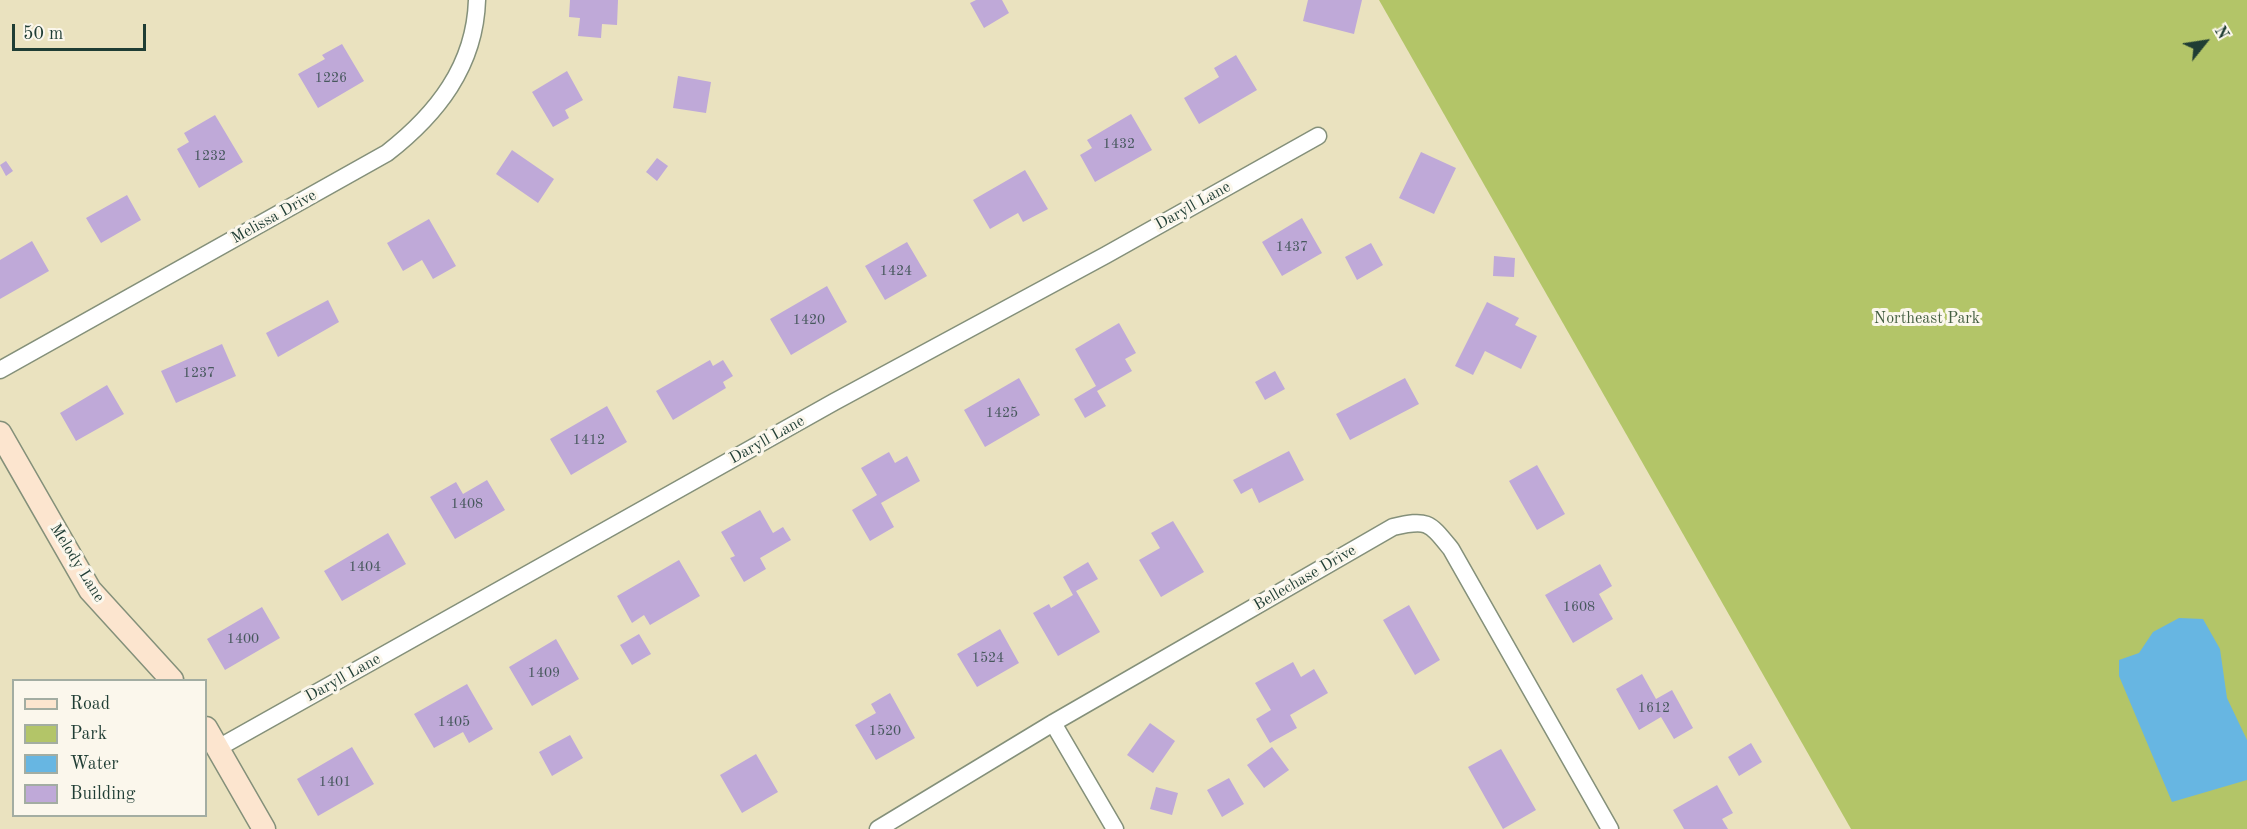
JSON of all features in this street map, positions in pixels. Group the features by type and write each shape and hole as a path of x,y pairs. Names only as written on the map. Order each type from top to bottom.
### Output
{"street":[{"name":"Melissa Drive","path":"0,370 387,153 417,129 436,108 459,74 476,17 477,0"},
{"name":"Daryll Lane","path":"218,748 834,402 1318,136"},
{"name":"Melody Lane","path":"0,433 90,590 170,679"},
{"name":"Bellechase Drive","path":"878,829 1053,723 1393,527 1418,521 1431,525 1455,557 1610,829"},
{"path":"1053,723 1115,829"},
{"path":"207,730 264,829"}],"green space":[{"name":"Northeast Park","path":"1379,0 2247,0 2247,829 1851,829"}],"water":[{"path":"2179,618 2203,619 2220,649 2227,698 2247,740 2247,780 2172,802 2119,676 2119,660 2139,653 2153,632"}],"building":[{"path":"570,0 618,0 617,25 602,24 601,38 578,36 580,18 569,17"},
{"path":"976,0 1002,0 1009,13 984,28 970,3"},
{"path":"1308,0 1362,0 1354,34 1303,21"},
{"path":"342,44 364,81 318,108 298,74 325,59 322,55"},
{"path":"1236,55 1257,90 1199,124 1184,98 1219,77 1214,68"},
{"path":"567,71 583,100 565,110 569,118 553,127 532,92"},
{"path":"678,76 711,82 706,113 673,108"},
{"path":"1131,114 1152,150 1095,182 1080,155 1092,148 1087,140"},
{"path":"215,115 243,162 199,188 177,149 189,142 184,133"},
{"path":"512,150 554,179 538,203 496,174"},
{"path":"1421,152 1456,168 1434,214 1399,198"},
{"path":"657,158 668,166 657,181 646,172"},
{"path":"6,161 13,171 6,176 0,165"},
{"path":"1025,170 1048,209 1023,222 1018,213 990,229 973,200"},
{"path":"127,195 141,220 101,243 86,218"},
{"path":"1302,218 1322,253 1282,276 1262,242"},
{"path":"429,219 456,266 433,279 422,260 403,271 387,243"},
{"path":"32,241 49,271 0,299 0,260"},
{"path":"907,242 927,276 885,300 865,266"},
{"path":"1371,243 1383,265 1357,280 1345,257"},
{"path":"1494,256 1515,258 1514,277 1493,276"},
{"path":"827,286 847,322 791,355 770,319"},
{"path":"328,300 339,322 278,357 266,333"},
{"path":"1487,302 1519,318 1515,325 1537,336 1521,369 1485,351 1473,375 1455,366"},
{"path":"1119,323 1136,353 1125,359 1132,371 1097,391 1106,406 1085,418 1074,399 1096,386 1075,349"},
{"path":"222,344 236,376 176,403 161,371"},
{"path":"710,360 713,366 723,360 733,376 723,382 726,388 673,420 656,391"},
{"path":"1275,371 1285,389 1265,400 1255,382"},
{"path":"1019,378 1040,415 985,447 964,410"},
{"path":"1405,378 1419,404 1350,440 1336,414"},
{"path":"107,385 124,414 76,441 60,413"},
{"path":"607,406 627,442 571,475 550,439"},
{"path":"1289,451 1304,480 1259,503 1252,488 1241,494 1233,480"},
{"path":"889,452 895,463 907,456 920,481 881,503 894,527 870,541 852,510 877,495 861,468"},
{"path":"1537,465 1565,514 1537,530 1509,481"},
{"path":"487,480 505,510 455,539 430,497 456,482 463,494"},
{"path":"760,510 773,533 783,527 791,540 760,558 766,569 744,582 730,558 735,556 721,532"},
{"path":"1173,521 1204,572 1161,597 1139,560 1160,548 1151,533"},
{"path":"388,533 406,564 342,601 324,571"},
{"path":"679,560 700,596 650,625 644,615 632,623 617,596"},
{"path":"1088,562 1098,579 1076,591 1100,632 1058,656 1033,613 1049,604 1051,608 1073,595 1063,577"},
{"path":"1600,564 1612,586 1599,594 1613,619 1573,643 1545,595"},
{"path":"1409,605 1440,660 1415,675 1383,620"},
{"path":"262,607 280,638 225,670 207,639"},
{"path":"1000,629 1019,663 977,687 957,654"},
{"path":"639,634 651,654 632,665 620,645"},
{"path":"556,639 579,679 532,706 509,667"},
{"path":"1293,662 1301,677 1314,669 1328,693 1290,715 1297,728 1270,743 1256,719 1271,710 1255,683"},
{"path":"1642,674 1656,699 1672,690 1693,728 1674,739 1661,717 1639,730 1616,689"},
{"path":"467,684 493,729 469,743 463,732 434,748 414,714"},
{"path":"890,693 915,738 876,760 855,725 876,713 871,704"},
{"path":"1150,723 1175,741 1153,773 1127,755"},
{"path":"570,735 583,758 552,776 539,752"},
{"path":"1751,743 1762,762 1739,776 1728,757"},
{"path":"352,747 374,784 318,816 297,779"},
{"path":"1272,747 1289,770 1264,788 1247,765"},
{"path":"1501,749 1536,810 1503,829 1468,767"},
{"path":"756,754 778,792 742,813 720,775"},
{"path":"1229,778 1244,804 1222,817 1207,790"},
{"path":"1717,785 1733,813 1722,819 1728,829 1684,829 1673,810"},
{"path":"1156,787 1178,793 1172,815 1150,809"}]}
